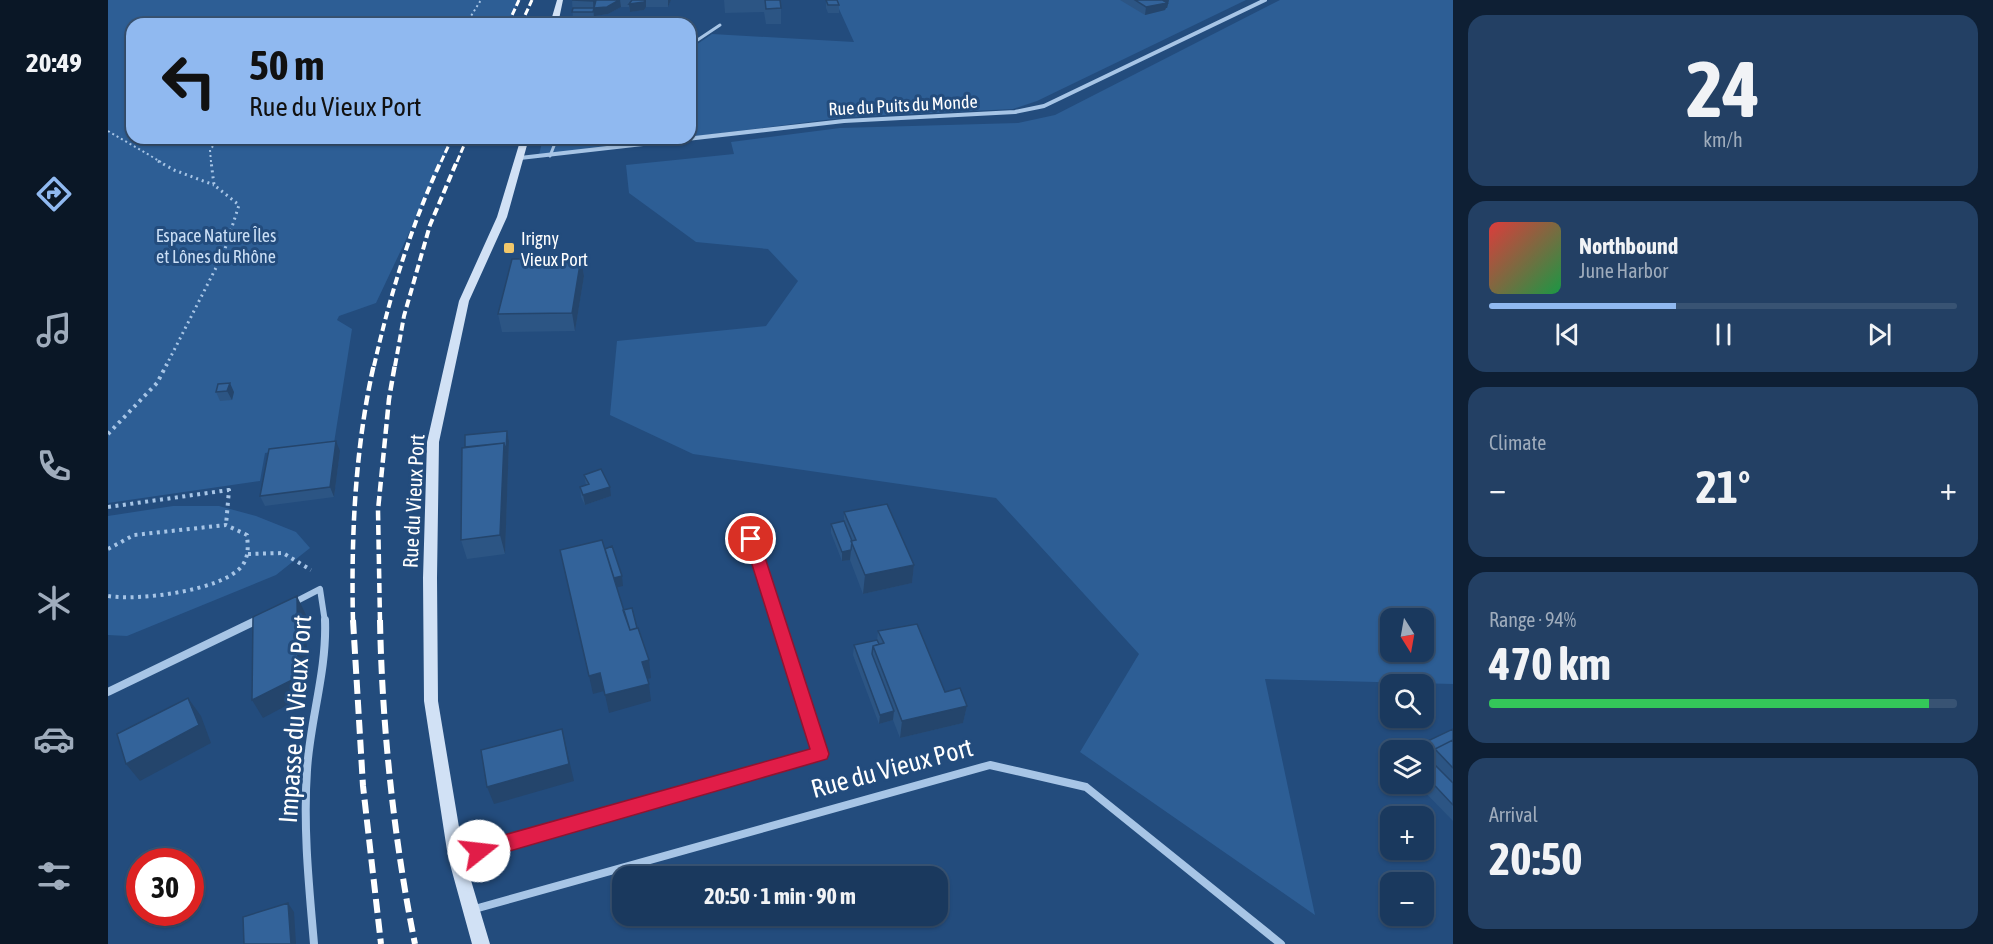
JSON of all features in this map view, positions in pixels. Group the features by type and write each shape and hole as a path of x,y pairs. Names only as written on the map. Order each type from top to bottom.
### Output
{"main road":[{"path":"556,18 560,0"},
{"name":"Rue du Vieux Port","path":"481,944 456,857 431,701 430,578 433,442 464,301 502,217 524,144"}],"street":[{"name":"Rue du Puits du Monde","path":"696,139 844,121 1024,110 1044,106 1265,0"},
{"name":"Rue du Puits du Monde","path":"520,158 651,144"},
{"name":"Rue du Vieux Port","path":"456,857 820,754 751,539"},
{"name":"Impasse du Vieux Port","path":"283,608 320,589 325,608 322,674 307,769 308,878 314,944"},
{"name":"Impasse du Vieux Port","path":"108,692 273,613"},
{"name":"Rue du Vieux Port","path":"471,910 990,765 1086,787 1281,944"}],"lane":[{"path":"696,41 720,25"},
{"path":"550,156 555,144"}],"path":[{"path":"470,18 481,0"},
{"path":"108,131 126,142"},
{"path":"108,434 157,383 224,252 239,205 214,185 174,170 130,144"},
{"path":"214,144 210,150 214,185"},
{"path":"108,507 229,490 226,525"},
{"path":"108,549 134,535 226,525 247,535 248,554 238,569 208,587 120,598 108,596"},
{"path":"248,554 283,553 315,572"}],"green space":[{"name":"Espace Nature Îles et Lônes du Rhône","path":"108,0 519,0 511,18 126,18 126,144 451,144 376,303 339,316 337,320 352,329 334,443 265,453 260,481 108,503"},
{"path":"835,0 1246,0 1037,101 1013,109 848,117 696,136 696,45 712,34 854,42"},
{"path":"1280,0 1453,0 1453,684 1434,683 1434,674 1380,674 1380,682 1265,679 1315,915 1080,752 1139,654 996,498 693,454 610,415 617,341 766,326 798,281 768,249 696,242 629,193 626,165 734,154 731,142 840,128 1018,123 1055,115"},
{"path":"542,144 633,144 539,155"},
{"path":"173,506 219,506 256,516 296,532 310,548 276,575 127,636 108,635 108,516"}],"building":[{"path":"596,0 619,0 607,7 594,8"},
{"path":"632,0 645,0 629,4"},
{"path":"765,0 780,0 781,8 766,9"},
{"path":"826,0 837,0 839,5 828,5"},
{"path":"1135,0 1168,0 1164,1 1167,3 1146,7"},
{"path":"573,8 594,8 593,12 572,12"},
{"path":"581,258 572,313 498,314 512,259"},
{"path":"230,383 227,391 216,392 218,384"},
{"path":"507,431 506,452 504,443 465,447 465,435"},
{"path":"336,441 330,487 260,496 269,449"},
{"path":"504,443 500,535 461,540 462,448"},
{"path":"601,469 610,487 583,495 580,487 589,484 584,475"},
{"path":"887,504 914,565 865,575 851,541 856,540 844,512"},
{"path":"844,521 852,541 851,550 842,552 831,524"},
{"path":"602,540 630,630 638,628 649,660 642,662 649,684 605,695 600,673 589,676 560,550"},
{"path":"612,546 622,576 614,578 605,549"},
{"path":"297,596 298,677 252,700 253,617"},
{"path":"632,608 637,628 630,630 623,610"},
{"path":"917,624 945,692 960,688 967,706 902,721 873,646 884,643 878,631"},
{"path":"877,640 879,644 873,646 872,654 894,711 880,715 854,645"},
{"path":"188,698 199,725 126,764 117,734"},
{"path":"562,729 569,764 487,787 481,750"},
{"path":"1453,729 1453,740 1434,750 1434,740 1430,740"},
{"path":"1453,740 1453,768 1435,749"},
{"path":"1434,764 1453,783 1453,805 1434,785"},
{"path":"288,903 291,944 244,944 243,917"}],"railway":[{"path":"511,18 519,0"},
{"path":"524,18 532,0"},
{"path":"441,162 449,144"},
{"path":"457,162 464,144"},
{"path":"374,366 402,261 441,161"},
{"path":"395,366 404,316 430,225 457,161"},
{"path":"353,620 353,557 358,460 374,364"},
{"path":"380,622 378,510 389,399 395,364"},
{"path":"353,620 363,786 381,944"},
{"path":"380,620 383,701 390,783 415,944"}],"place":[{"name":"Irigny Vieux Port","path":"509,248"}],"route":[{"path":"479,851 820,754 751,539"}]}
